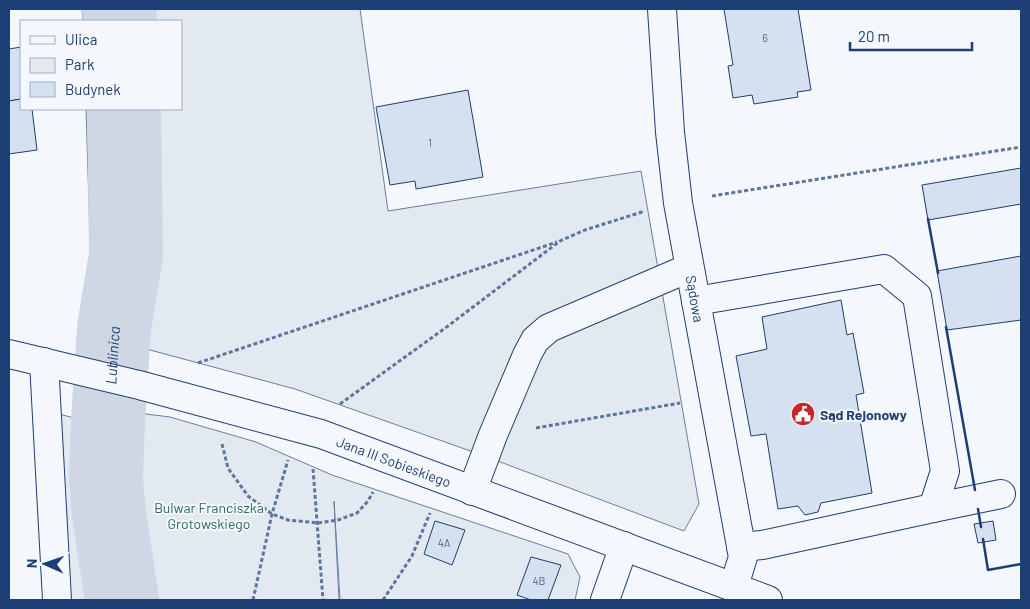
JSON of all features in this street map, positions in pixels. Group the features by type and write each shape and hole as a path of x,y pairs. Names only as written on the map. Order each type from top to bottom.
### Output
{"street":[{"name":"Sądowa","path":"662,9 670,132 678,203 743,558 734,586"},
{"path":"472,491 493,435 535,340 549,328 689,268"},
{"path":"696,302 884,269 917,296 945,471 932,508"},
{"name":"Jana III Sobieskiego","path":"9,354 139,385 321,434 768,600"},
{"path":"44,362 57,600"},
{"path":"741,547 762,545 1000,494"},
{"path":"605,600 624,546"}],"path":[{"path":"197,363 650,209 1021,146"},
{"path":"337,406 448,326 560,241"},
{"path":"493,435 681,403"},
{"path":"253,600 272,514 298,428"},
{"path":"220,436 228,468 248,496 272,514 288,520 318,523 338,520 357,513 376,488"},
{"path":"312,460 323,600"},
{"path":"383,600 412,556 430,511"}],"green space":[{"path":"82,9 106,9 107,20 83,20"},
{"path":"128,9 360,9 388,211 641,171 699,504 684,531 479,454 295,389 124,343 138,246 133,110 182,110 182,20 129,20"},
{"path":"86,110 111,110 117,245 104,335 93,333"},
{"path":"55,413 90,422 92,501 107,600 70,600"},
{"name":"Bulwar Franciszka Grotowskiego","path":"146,414 170,417 256,442 332,475 568,554 580,577 575,600 340,600 334,501 339,600 135,600 118,486 124,423"}],"building":[{"path":"724,9 798,9 811,90 797,92 798,97 754,104 752,95 733,98 728,66 733,65"},
{"path":"20,47 20,99 9,101 9,49"},
{"path":"468,90 483,177 416,189 415,181 390,185 376,107"},
{"path":"20,99 20,110 32,110 37,150 9,154 9,101"},
{"path":"1021,168 1021,204 928,220 922,185"},
{"path":"1021,256 1021,320 947,330 937,271"},
{"name":"Sąd Rejonowy","path":"841,300 847,335 853,333 864,393 856,395 872,493 821,503 818,512 805,515 798,506 778,509 766,434 751,436 736,356 767,349 762,317"},
{"path":"435,521 465,530 452,565 424,554"},
{"path":"993,521 996,540 978,543 974,524"},
{"path":"531,557 561,565 548,600 531,600 517,595"}],"waterway":[{"name":"Lublinica","path":"119,9 120,20"},
{"name":"Lublinica","path":"122,600 109,514 106,480 114,328 126,255 124,110"}],"wall":[{"path":"928,219 938,273"},
{"path":"946,327 975,490"},
{"path":"978,509 981,527"},
{"path":"983,539 988,570 1021,564"}],"place":[{"name":"Sąd Rejonowy","path":"803,414"}]}
